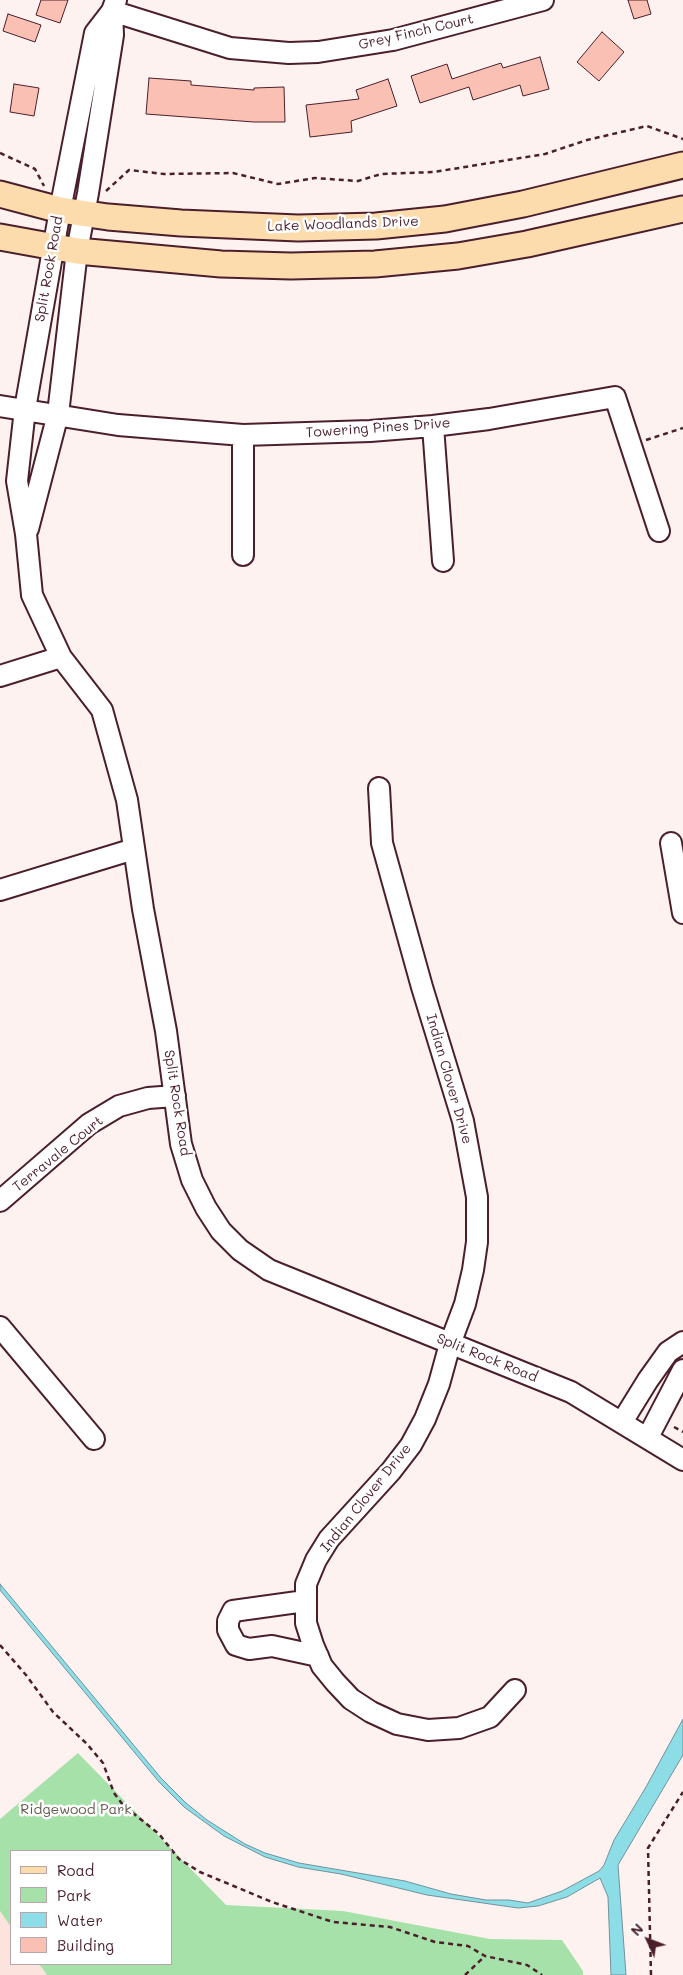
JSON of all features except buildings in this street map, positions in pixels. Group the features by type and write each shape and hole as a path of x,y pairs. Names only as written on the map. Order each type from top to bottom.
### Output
{"main road":[{"name":"Lake Woodlands Drive","path":"0,194 62,200 181,223 298,228 376,226 445,219 494,210 683,165"},
{"path":"0,237 65,249 221,264 291,266 375,264 458,256 526,244 683,210"}],"street":[{"name":"Grey Finch Court","path":"114,6 230,48 289,53 318,52 393,40 543,0"},
{"name":"Split Rock Road","path":"26,534 58,414 65,249 62,200 95,33 114,6"},
{"name":"Split Rock Road","path":"114,6 113,35 86,204 65,249 24,409 17,481 26,534 32,595 61,657 102,710 127,800 143,909 166,1031 181,1144 192,1180 206,1208 221,1231 240,1250 269,1270 571,1392 683,1460"},
{"name":"Towering Pines Drive","path":"0,406 118,425 243,435 370,431 433,426 489,419 615,397 659,531"},
{"path":"433,426 443,561"},
{"path":"243,435 243,556"},
{"path":"0,676 61,657"},
{"name":"Indian Clover Drive","path":"379,788 382,843 422,987 464,1121 477,1197 477,1242 465,1304 450,1344 439,1384 425,1419 411,1445 391,1471 329,1539 316,1560 306,1584 306,1623 322,1666 335,1682 351,1699 371,1712 397,1724 428,1730 459,1728 490,1717 515,1690"},
{"path":"671,843 683,913"},
{"path":"0,890 134,849"},
{"name":"Terravale Court","path":"0,1202 89,1124 120,1106 148,1098 175,1096"},
{"path":"0,1327 94,1439"},
{"path":"622,1422 668,1352 683,1342"},
{"path":"648,1437 683,1370"},
{"path":"305,1601 233,1611 228,1621 228,1630 236,1645 249,1649 272,1646 318,1656"}],"path":[{"path":"86,204 100,196 129,170 164,174 233,173 278,184 315,178 358,181 380,174 434,172 545,154 587,140 647,126 683,139"},
{"path":"0,152 35,169 45,188 62,200"},
{"path":"631,445 683,428"},
{"path":"0,1645 26,1675 53,1712 87,1744 103,1763 114,1793 123,1805 159,1834 172,1850"},
{"path":"651,1975 648,1848 683,1792"},
{"path":"172,1850 179,1859 200,1872 272,1902 333,1922 390,1927 435,1942 468,1946 485,1956 527,1965 542,1975"},
{"path":"465,1975 485,1956"}],"shaded area":[{"path":"0,1911 10,1926 10,1965 40,1965 47,1975 0,1975"}],"green space":[{"name":"Ridgewood Park","path":"78,1753 226,1905 343,1911 490,1939 562,1940 583,1971 583,1975 47,1975 40,1965 172,1965 172,1850 10,1850 10,1926 0,1911 0,1819"}],"water":[{"path":"0,1584 161,1778 186,1803 207,1820 245,1844 265,1853 299,1863 405,1881 451,1894 486,1900 509,1900 528,1903 562,1891 599,1871 604,1865 614,1840 646,1787 683,1719 683,1755 618,1865 626,1975 611,1975 608,1897 600,1878 567,1897 538,1906 518,1908 427,1895 341,1874 298,1867 265,1857 224,1836 184,1807 159,1782 0,1590"}]}
